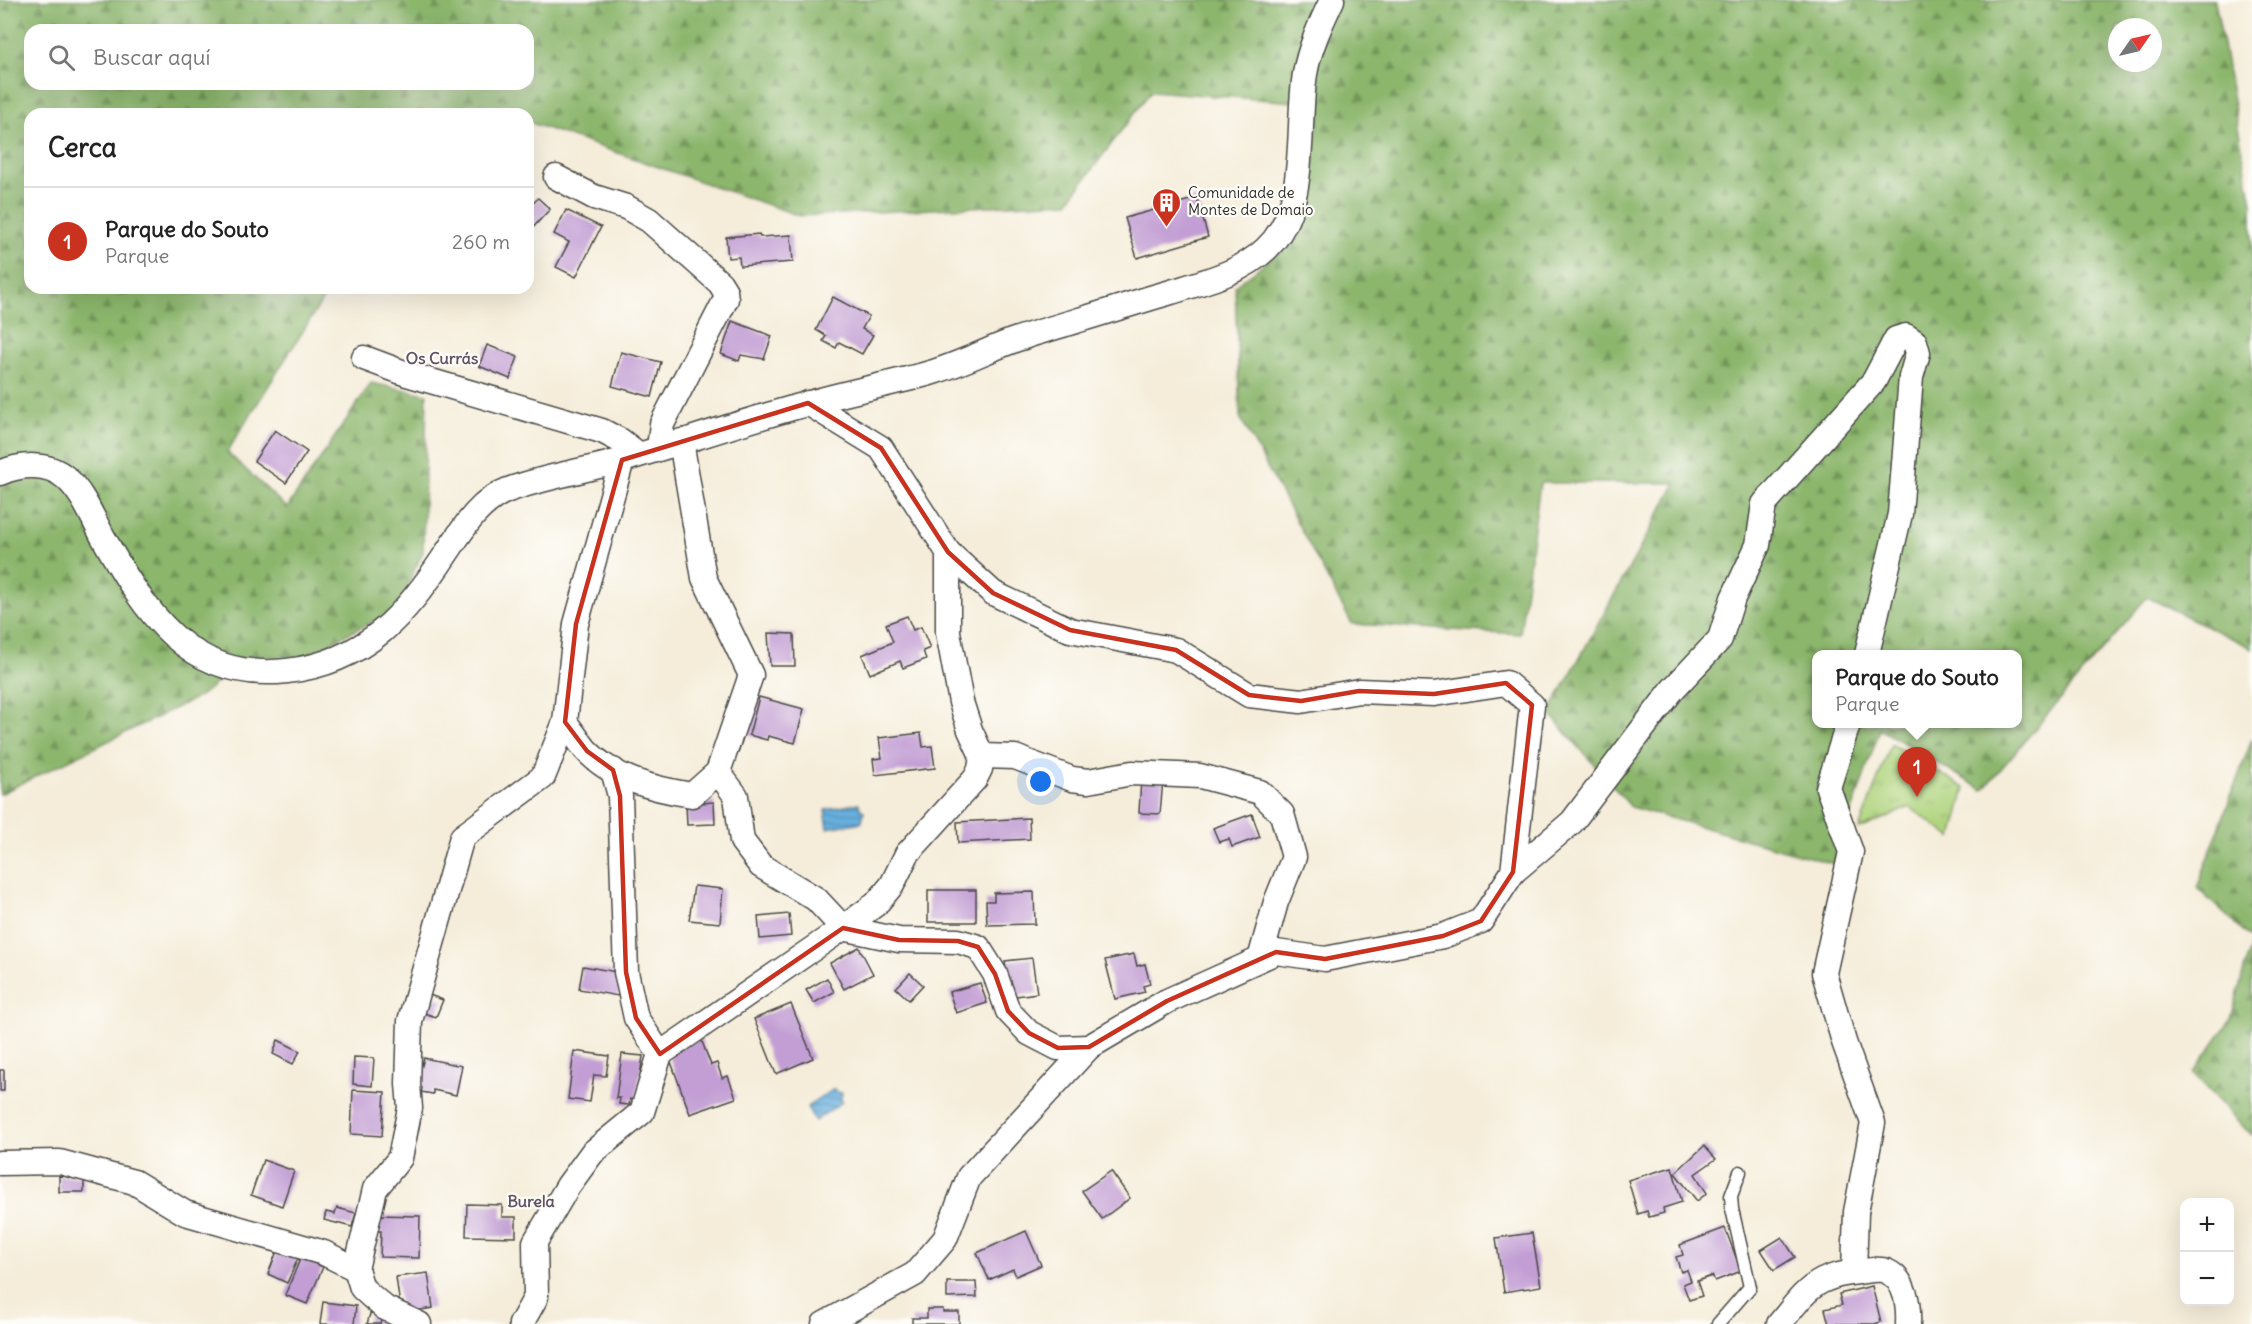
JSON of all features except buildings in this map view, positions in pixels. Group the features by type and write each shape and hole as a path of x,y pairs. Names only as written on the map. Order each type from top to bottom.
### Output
{"street":[{"path":"0,473 30,465 50,469 64,476 79,492 131,588 158,623 185,646 219,664 242,671 266,673 296,670 348,655 393,623 422,591 468,521 505,490 650,451 808,403 934,372 1014,340 1216,278 1264,251 1279,233 1294,200 1305,74 1312,49 1332,0"},
{"path":"419,1324 386,1308 372,1297 362,1287 356,1269 375,1189 400,1158 410,1108 408,1084 410,1021 462,837 543,777 565,722 576,624 662,424 726,299 725,291 720,283 649,220 626,207 594,197 556,177"},
{"path":"824,1324 915,1274 945,1239 969,1177 1089,1047 1167,1001 1276,952 1325,959 1443,936 1481,921 1513,872 1572,822 1673,689 1720,639 1733,598 1758,545 1764,504 1874,381 1896,339 1906,336 1915,342 1918,353 1911,377 1900,514 1868,650"},
{"path":"364,358 407,374 602,431 621,441 650,451 704,578 751,675 718,772 692,795 663,790 623,777 587,750 565,722"},
{"path":"808,403 882,448 948,552 993,593 1070,630 1176,650 1249,695 1301,701 1359,690 1434,694 1506,683 1532,705 1513,872"},
{"path":"521,1324 536,1297 535,1242 568,1186 592,1153 642,1112 660,1054 876,904 892,885 907,854 975,779 980,769 982,756 961,702 948,632 948,552"},
{"path":"1846,728 1828,788 1851,852 1824,973 1844,1041 1873,1124 1856,1212 1867,1271"},
{"path":"982,756 1015,757 1072,779 1089,781 1132,772 1200,776 1260,792 1282,814 1294,857 1276,902 1260,959"},
{"path":"613,770 620,796 626,972 636,1018 660,1054"},
{"path":"718,772 736,796 742,841 761,866 816,900 843,928 899,940 958,940 978,947 995,974 1008,1011 1029,1033 1058,1048 1089,1047"},
{"path":"0,1163 60,1162 134,1182 185,1213 324,1253 356,1269"},
{"path":"1779,1324 1808,1290 1824,1280 1867,1271 1895,1276 1904,1290 1909,1308 1908,1324"}],"lane":[{"path":"1718,1324 1750,1287 1732,1209 1731,1196 1740,1172"}],"highlighted area":[{"path":"808,403 881,448 948,552 993,593 1070,630 1176,650 1249,695 1301,701 1359,691 1434,694 1506,683 1532,705 1513,872 1481,921 1443,936 1325,959 1276,952 1167,1001 1089,1047 1058,1048 1029,1033 1008,1011 995,974 978,947 958,941 899,940 843,928 660,1054 636,1018 626,972 620,796 613,770 587,751 565,722 576,624 622,460"}],"green space":[{"path":"0,0 2215,0 2252,204 2252,648 2147,597 1983,790 1880,729 1834,864 1631,807 1549,713 1676,483 1540,483 1520,634 1352,624 1240,417 1235,286 1300,236 1321,104 1151,91 1068,202 800,216 534,124 534,108 488,108 480,105 477,108 24,108 24,294 326,294 227,452 287,508 371,383 427,394 423,552 396,610 302,657 250,656 200,696 0,794"},
{"path":"2252,739 2252,940 2197,888"},
{"path":"1891,744 1965,788 1952,838 1910,807 1859,829"},
{"path":"2252,940 2252,1136 2193,1073 2231,1019"}],"water":[{"path":"859,803 860,809 864,811 862,822 828,828 825,810"},
{"path":"834,1089 842,1093 842,1102 815,1121 807,1107"}],"place":[{"name":"Comunidade de Montes de Domaio","path":"1167,228"},
{"name":"Parque do Souto","path":"1917,797"}],"district":[{"name":"Os Currás","path":"442,358"},
{"name":"Burela","path":"531,1201"}]}
